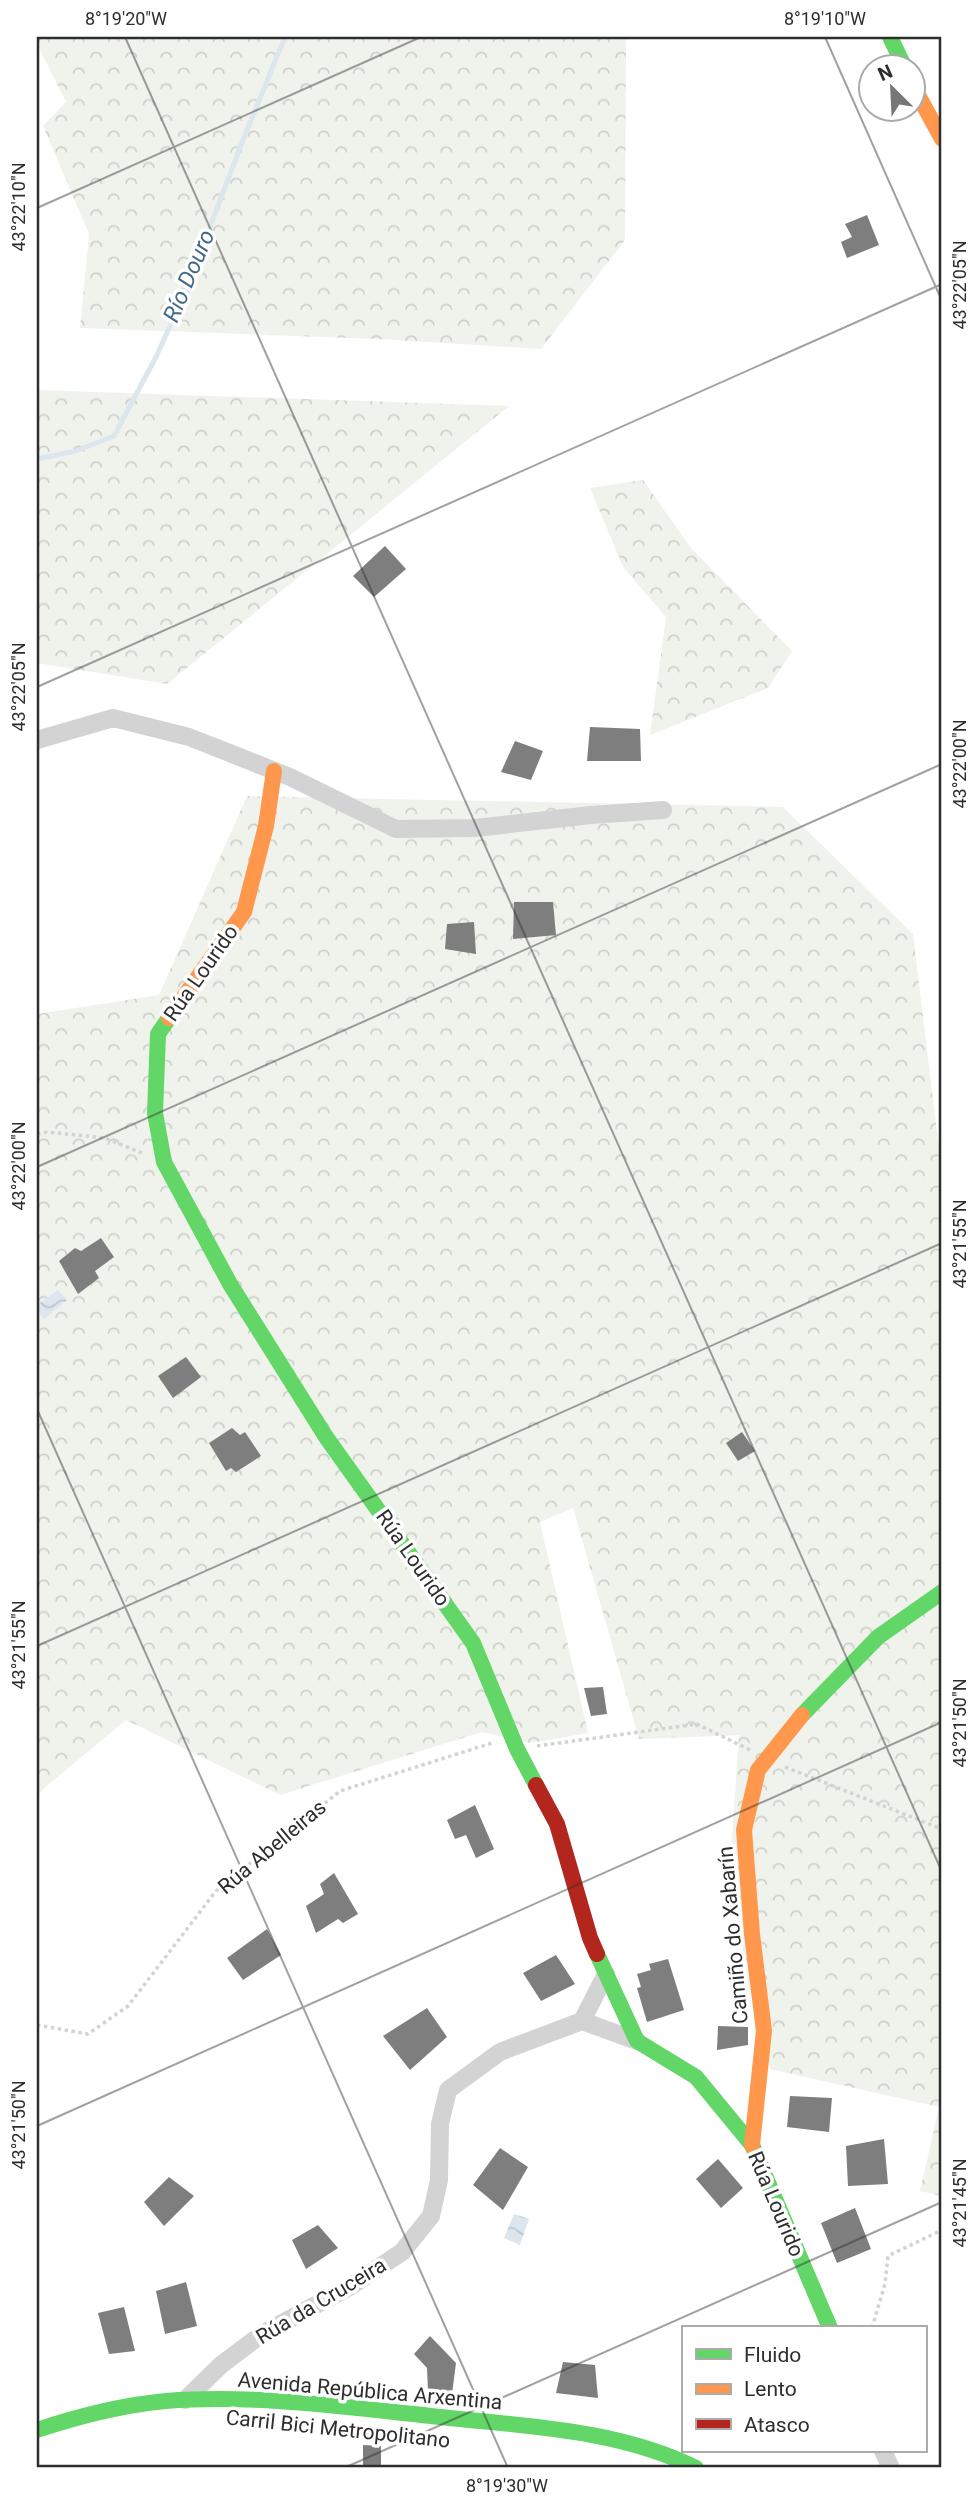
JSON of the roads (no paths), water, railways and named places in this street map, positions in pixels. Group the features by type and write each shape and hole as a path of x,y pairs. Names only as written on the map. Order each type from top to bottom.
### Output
{"street":[{"path":"926,110 942,139"},
{"path":"37,740 113,718 189,737 274,771 396,829 475,828 663,810"},
{"name":"Rúa Lourido","path":"274,771 266,826 244,912 158,1034 155,1113 164,1162 230,1284 326,1437 472,1643 517,1749 557,1824 590,1938 637,2041 696,2077 752,2144 829,2326"},
{"name":"Camiño do Xabarín","path":"752,2144 764,2031 752,1934 744,1830 758,1770 797,1720 878,1637 942,1592"},
{"path":"607,1974 582,2021 637,2041"},
{"name":"Rúa da Cruceira","path":"186,2400 221,2365 262,2334 351,2286 402,2252 431,2216 439,2180 440,2123 448,2090 500,2052 582,2021"},
{"name":"Avenida República Arxentina","path":"37,2430 108,2409 186,2400 280,2402 548,2430 623,2441 660,2451 696,2468"},
{"path":"883,2452 891,2468"}],"water":[{"path":"58,1290 67,1300 44,1319 37,1310 37,1305"},
{"path":"514,2214 529,2219 520,2245 504,2238"}],"waterway":[{"name":"Río Douro","path":"37,459 76,451 114,436 156,357 186,291 285,37"}]}
